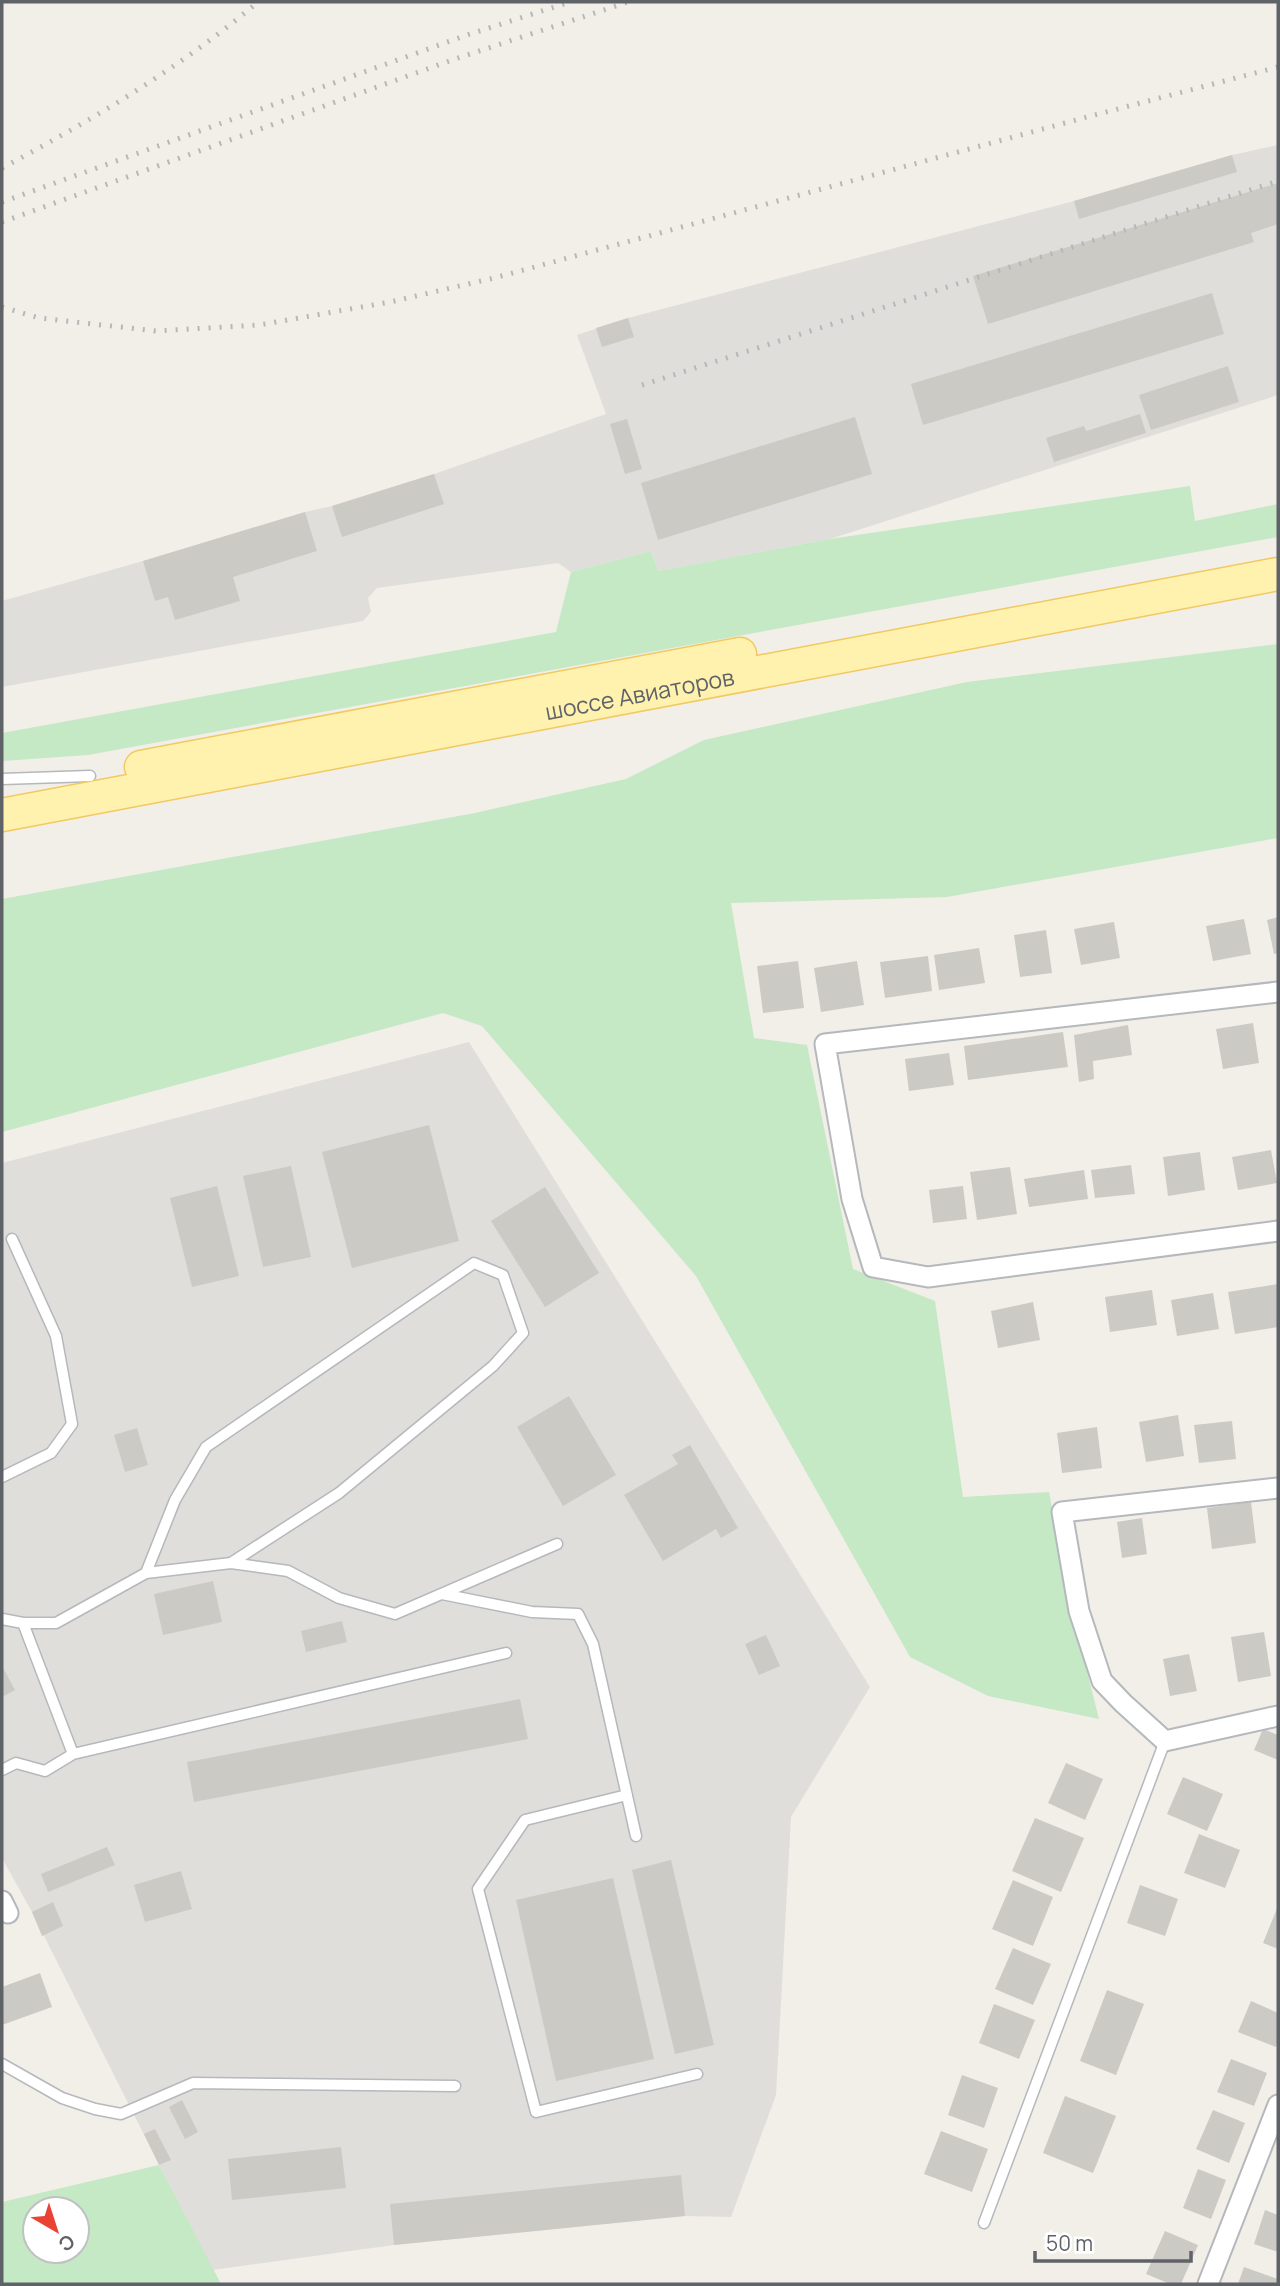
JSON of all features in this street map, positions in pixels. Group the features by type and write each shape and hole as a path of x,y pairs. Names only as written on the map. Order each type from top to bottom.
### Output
{"main road":[{"name":"шоссе Авиаторов","path":"2,794 1278,552"},
{"name":"шоссе Авиаторов","path":"2,815 1278,574"}],"street":[{"path":"1278,992 825,1044 852,1199 873,1266 928,1277 1278,1231"},
{"path":"1278,1489 1062,1513 1079,1611 1102,1681 1123,1703 1165,1741 1278,1716"},
{"path":"1208,2284 1278,2105"}],"lane":[{"path":"2,779 90,776"},
{"path":"2,1477 51,1453 72,1424 56,1336 12,1239"},
{"path":"146,1573 176,1500 206,1447 474,1264 503,1275 523,1333 494,1366 339,1493 231,1563"},
{"path":"2,1619 23,1623 56,1623 146,1573 231,1563 288,1571 339,1598 395,1614 557,1544"},
{"path":"442,1594 532,1612 578,1614 593,1644 636,1836"},
{"path":"23,1623 73,1754"},
{"path":"2,1770 16,1763 45,1771 73,1754 506,1653"},
{"path":"984,2223 1165,1741"},
{"path":"627,1795 525,1820 478,1889 537,2112 697,2074"},
{"path":"2,2064 62,2098 121,2115 193,2083 455,2086"}],"shaded area":[{"path":"1278,145 1278,395 830,539 658,571 651,551 571,572 558,563 377,588 368,598 371,612 363,621 2,687 2,601 332,506 434,474 606,414 577,335 628,318 1074,201 1232,155"},
{"path":"469,1042 870,1687 791,1817 776,2095 731,2217 685,2216 394,2245 212,2270 32,1912 2,1858 2,1163"}],"green space":[{"path":"1190,486 1195,521 1278,504 1278,537 88,755 2,761 2,733 556,632 571,572 651,551 658,571 830,539"},
{"path":"1278,644 1278,838 947,897 731,903 754,1038 807,1045 853,1269 935,1301 963,1497 1049,1492 1072,1612 1099,1719 988,1696 910,1657 696,1276 482,1026 443,1013 2,1132 2,899 475,813 626,779 704,740 967,682"},
{"path":"159,2165 221,2284 2,2284 2,2202 21,2198 21,2265 91,2265 91,2195 32,2195"}],"building":[{"path":"1232,155 1237,172 1079,219 1074,201"},
{"path":"1278,183 1278,224 1251,233 1254,242 988,324 973,276"},
{"path":"1212,293 1224,334 923,425 911,384"},
{"path":"628,318 634,337 602,347 596,328"},
{"path":"1228,366 1239,402 1151,430 1139,395"},
{"path":"1140,414 1146,433 1054,462 1046,438 1084,426 1086,431"},
{"path":"855,417 872,474 658,540 641,483"},
{"path":"627,419 642,469 625,474 610,424"},
{"path":"434,474 444,504 342,537 332,506"},
{"path":"305,512 317,551 233,577 240,601 175,620 168,597 155,601 143,561"},
{"path":"1278,917 1278,953 1274,954 1267,920"},
{"path":"1244,919 1251,954 1213,961 1206,926"},
{"path":"1114,922 1120,958 1081,965 1074,929"},
{"path":"1046,930 1052,973 1020,977 1014,935"},
{"path":"979,948 985,983 939,990 934,955"},
{"path":"928,956 932,991 885,998 880,962"},
{"path":"798,961 804,1008 763,1013 757,966"},
{"path":"857,961 864,1005 821,1012 814,968"},
{"path":"1253,1023 1259,1063 1223,1069 1216,1029"},
{"path":"1128,1025 1132,1055 1093,1061 1094,1079 1079,1082 1074,1035"},
{"path":"1063,1032 1068,1067 968,1080 964,1046"},
{"path":"949,1053 954,1085 909,1091 905,1059"},
{"path":"429,1125 459,1241 352,1268 322,1152"},
{"path":"1271,1150 1277,1183 1238,1190 1232,1157"},
{"path":"1200,1152 1205,1190 1168,1196 1163,1157"},
{"path":"1131,1165 1135,1194 1095,1198 1091,1170"},
{"path":"291,1166 311,1257 263,1267 243,1176"},
{"path":"1010,1167 1017,1214 977,1220 970,1172"},
{"path":"1084,1170 1088,1199 1029,1207 1024,1179"},
{"path":"217,1186 239,1276 192,1287 170,1198"},
{"path":"963,1186 967,1219 933,1223 929,1190"},
{"path":"545,1187 599,1273 545,1307 491,1221"},
{"path":"1278,1284 1278,1327 1235,1334 1228,1292"},
{"path":"1152,1290 1157,1325 1110,1332 1105,1297"},
{"path":"1213,1293 1219,1329 1177,1336 1171,1300"},
{"path":"1033,1302 1040,1340 998,1348 991,1311"},
{"path":"569,1396 616,1475 563,1506 517,1427"},
{"path":"1178,1415 1184,1456 1146,1462 1139,1422"},
{"path":"1232,1421 1236,1459 1199,1463 1194,1425"},
{"path":"1097,1427 1102,1468 1062,1473 1057,1433"},
{"path":"137,1428 148,1465 125,1472 114,1435"},
{"path":"690,1445 738,1528 721,1538 716,1529 663,1561 624,1495 678,1464 672,1455"},
{"path":"1251,1502 1256,1543 1212,1549 1207,1508"},
{"path":"1142,1518 1147,1554 1122,1558 1117,1522"},
{"path":"213,1581 222,1622 163,1635 154,1594"},
{"path":"342,1621 347,1642 306,1652 301,1631"},
{"path":"1264,1632 1271,1676 1238,1682 1231,1637"},
{"path":"766,1635 780,1666 759,1675 745,1644"},
{"path":"1189,1654 1197,1691 1170,1696 1163,1659"},
{"path":"2,1666 15,1690 2,1697"},
{"path":"520,1699 528,1739 194,1802 187,1762"},
{"path":"1263,1729 1278,1735 1278,1760 1254,1750"},
{"path":"1066,1763 1103,1779 1085,1820 1048,1803"},
{"path":"1183,1777 1223,1794 1207,1831 1167,1814"},
{"path":"1035,1818 1084,1838 1061,1892 1012,1871"},
{"path":"1199,1834 1240,1850 1225,1888 1184,1873"},
{"path":"107,1847 115,1865 48,1892 41,1874"},
{"path":"671,1860 714,2045 675,2054 632,1870"},
{"path":"181,1871 192,1909 145,1922 134,1885"},
{"path":"613,1878 654,2059 556,2081 516,1900"},
{"path":"1013,1880 1053,1897 1033,1946 992,1929"},
{"path":"1140,1885 1178,1899 1165,1936 1127,1923"},
{"path":"53,1902 63,1926 42,1936 32,1912"},
{"path":"1278,1906 1278,1949 1263,1943"},
{"path":"1013,1948 1051,1964 1033,2005 995,1989"},
{"path":"40,1973 52,2007 2,2025 2,1987"},
{"path":"1107,1990 1144,2004 1116,2075 1080,2061"},
{"path":"1251,2001 1278,2013 1276,2047 1238,2032"},
{"path":"994,2004 1035,2020 1019,2059 979,2043"},
{"path":"1231,2059 1267,2073 1254,2106 1217,2092"},
{"path":"962,2075 998,2088 984,2128 948,2115"},
{"path":"1065,2096 1116,2116 1093,2173 1043,2153"},
{"path":"182,2100 198,2132 185,2139 169,2107"},
{"path":"1213,2110 1245,2123 1229,2163 1196,2149"},
{"path":"155,2129 171,2160 159,2165 144,2134"},
{"path":"941,2131 988,2149 972,2192 924,2174"},
{"path":"341,2147 346,2188 232,2200 228,2159"},
{"path":"1198,2169 1226,2180 1211,2219 1183,2208"},
{"path":"681,2175 685,2216 394,2245 390,2204"},
{"path":"1265,2210 1278,2215 1278,2252 1254,2244"},
{"path":"1165,2231 1198,2245 1181,2284 1170,2284 1146,2274"},
{"path":"1244,2267 1278,2279 1276,2284 1238,2284"}],"railway":[{"path":"2,168 134,92 198,49 258,2"},
{"path":"2,202 467,35 570,2"},
{"path":"2,222 452,60 628,2"},
{"path":"2,307 39,318 156,331 259,325 390,302 494,278 1278,67"},
{"path":"642,385 1278,181"}]}
